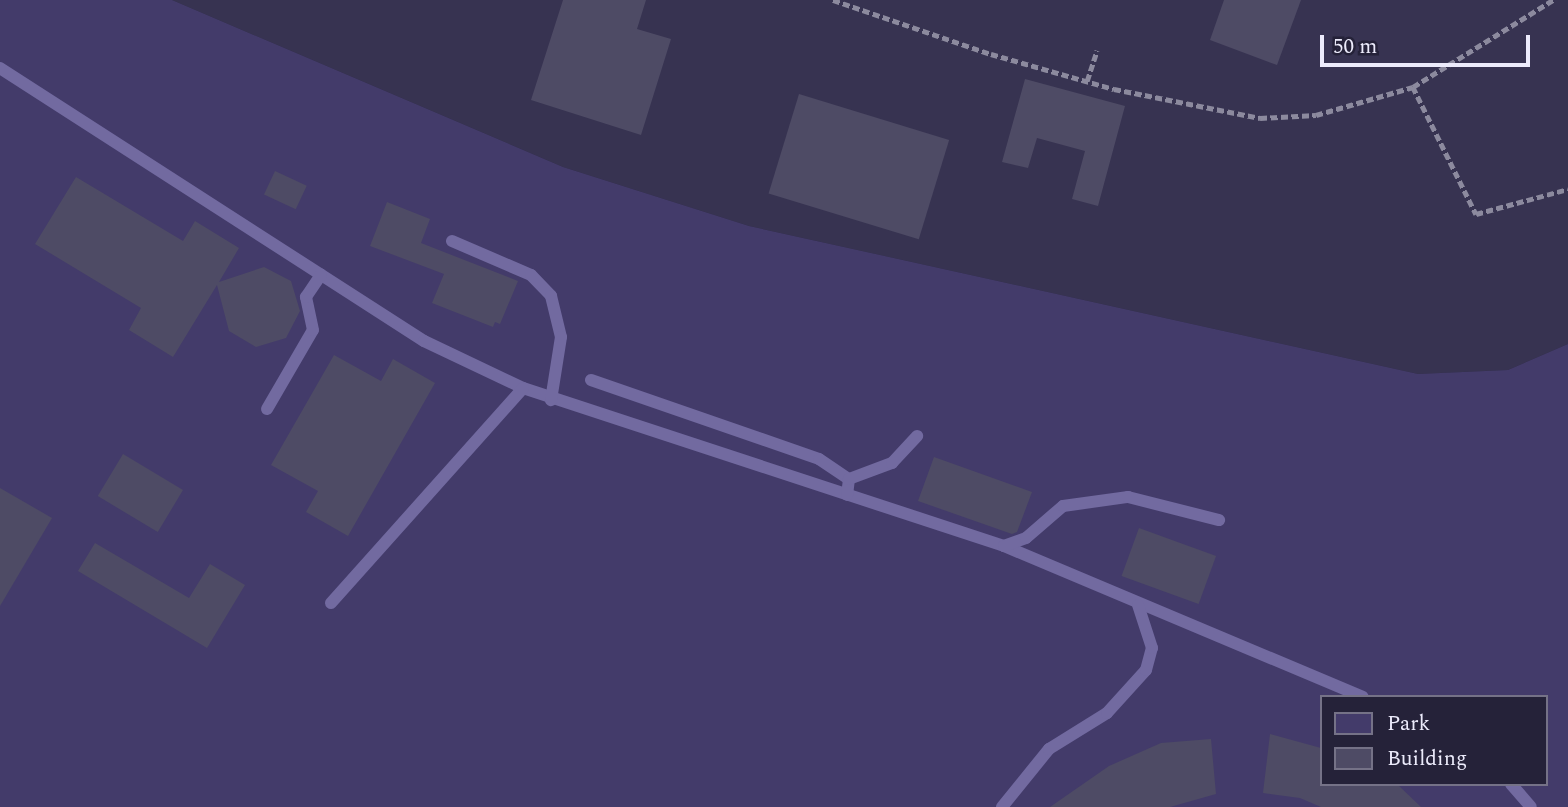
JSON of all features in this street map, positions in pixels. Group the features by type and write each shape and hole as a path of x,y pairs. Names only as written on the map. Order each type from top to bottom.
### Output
{"lane":[{"path":"0,68 424,341 523,388 551,400 1004,546 1138,605 1358,695"},
{"path":"452,241 531,275 551,296 561,337 551,400"},
{"path":"267,409 313,330 306,297 321,275"},
{"path":"591,380 819,459 849,479"},
{"path":"331,604 523,388"},
{"path":"849,479 892,463 917,436"},
{"path":"848,495 849,479"},
{"path":"1004,546 1026,538 1063,506 1128,497 1219,520"},
{"path":"1002,807 1049,749 1107,713 1146,670 1152,648 1138,605"},
{"path":"1513,786 1531,807"}],"path":[{"path":"834,0 991,54 1087,81 1260,118 1316,115 1413,87 1553,0"},
{"path":"1087,81 1097,51"},
{"path":"1413,87 1476,214 1568,189"}],"shaded area":[{"path":"172,0 1568,0 1568,344 1508,370 1418,374 749,226 563,167"}],"green space":[{"path":"0,0 172,0 563,167 749,226 1418,374 1508,370 1568,344 1568,807 0,807"}],"building":[{"path":"563,0 646,0 637,29 671,39 641,135 531,100"},
{"path":"1224,0 1301,0 1277,65 1210,40"},
{"path":"1025,79 1125,106 1098,206 1072,199 1085,151 1037,138 1028,168 1002,162"},
{"path":"799,94 949,140 919,239 769,193"},
{"path":"275,171 307,186 296,209 264,195"},
{"path":"76,177 183,241 195,221 239,248 219,282 264,267 291,281 300,311 286,338 256,347 229,331 217,285 173,357 129,330 141,308 35,244"},
{"path":"387,202 430,219 421,243 518,281 500,324 495,322 493,327 432,303 444,274 370,246"},
{"path":"334,355 381,381 393,359 435,383 348,536 306,512 318,491 271,465"},
{"path":"123,454 183,490 158,532 98,496"},
{"path":"934,457 1032,492 1017,532 1012,534 918,501"},
{"path":"0,488 52,518 0,606"},
{"path":"1139,528 1216,556 1199,604 1122,576"},
{"path":"95,543 189,598 210,564 245,585 207,648 78,571"},
{"path":"1270,734 1320,748 1320,786 1399,786 1421,807 1321,807 1300,798 1263,793"},
{"path":"1211,739 1216,794 1170,807 1050,807 1109,766 1161,743"}]}
